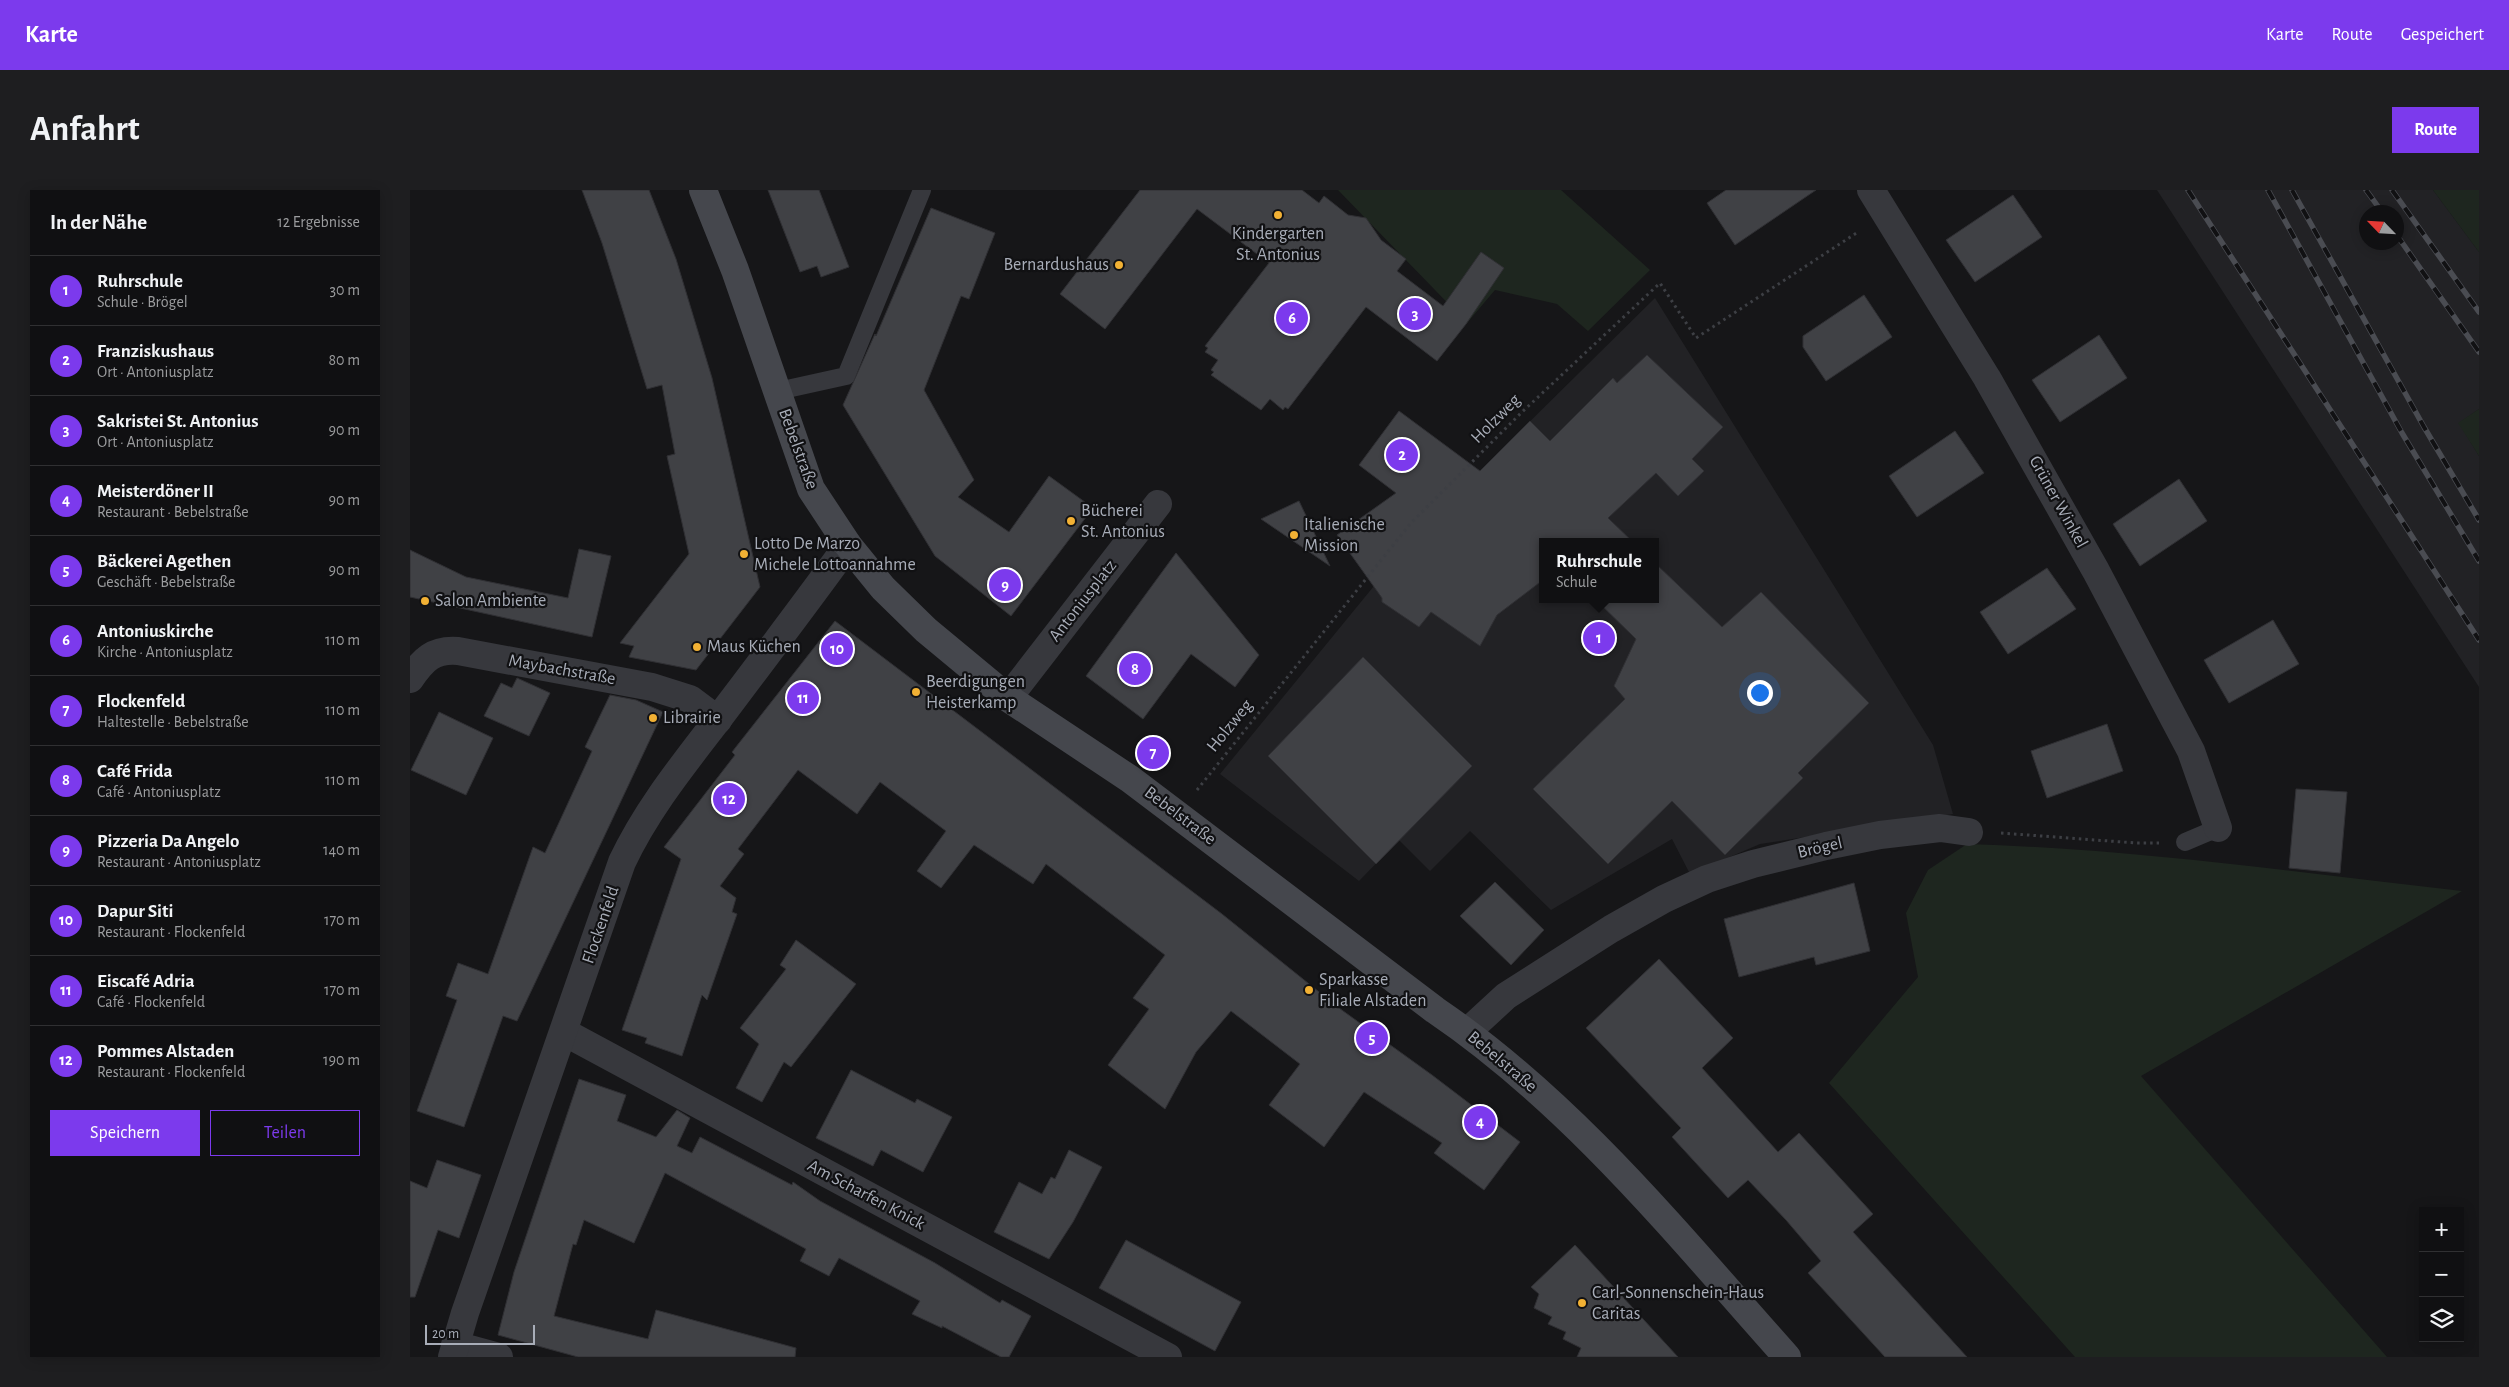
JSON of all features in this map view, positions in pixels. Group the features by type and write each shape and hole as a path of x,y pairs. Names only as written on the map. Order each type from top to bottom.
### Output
{"street":[{"name":"Bebelstraße","path":"703,190 736,270 810,489 848,545 907,613 959,659 1008,698 1130,779 1435,1010 1467,1032 1576,1127 1787,1357"},
{"name":"Grüner Winkel","path":"1871,190 1991,386 2096,571 2191,751 2218,828"},
{"name":"Antoniusplatz","path":"1008,698 1158,504"},
{"name":"Flockenfeld","path":"454,1351 622,862 658,798 848,545"},
{"name":"Maybachstraße","path":"410,679 431,654 447,650 458,651 652,686 690,699 718,720"},
{"name":"Brögel","path":"1467,1032 1506,996 1611,929 1664,899 1707,879 1753,864 1880,835 1940,828 1969,832"},
{"name":"Am Scharfen Knick","path":"564,1032 1168,1357"},
{"path":"454,1351 499,1357"}],"lane":[{"path":"778,391 846,376 922,190"},
{"path":"2184,842 2218,828"}],"path":[{"name":"Holzweg","path":"1177,814 1410,524 1521,413 1660,283 1696,338 1886,213"},
{"path":"1969,832 2056,835 2136,843 2184,842"}],"shaded area":[{"path":"1338,190 1561,190 1650,270 1588,331 1557,304 1495,290 1467,323"},
{"path":"2157,190 2433,190 2479,252 2479,409 2459,423 2479,456 2479,687"},
{"path":"2433,190 2479,190 2479,252"},
{"path":"1655,298 1933,745 1953,814 1760,844 1690,874 1672,839 1551,910 1470,831 1430,871 1399,840 1359,881 1220,774 1419,531"},
{"path":"2479,409 2479,456 2458,423"},
{"path":"1967,844 2153,856 2462,891 2141,1076 2387,1357 2075,1357 1829,1083 1918,977 1906,913 1928,870"}],"building":[{"path":"582,190 649,190 676,259 712,378 760,587 696,670 629,657 634,646 620,643 689,554 667,456 675,454 662,385 647,389 602,243"},
{"path":"768,190 819,190 849,267 821,277 817,266 800,272"},
{"path":"1140,190 1302,190 1319,203 1324,196 1348,215 1366,218 1381,240 1406,259 1397,271 1443,306 1481,252 1504,268 1466,324 1437,361 1366,307 1288,409 1285,407 1283,410 1270,399 1261,410 1211,375 1214,372 1211,370 1218,360 1205,352 1208,348 1205,346 1269,263 1197,209 1105,329 1060,294"},
{"path":"1726,190 1816,190 1735,245 1707,203"},
{"path":"2013,195 2042,237 1975,282 1946,240"},
{"path":"931,208 995,233 969,299 961,296 924,390 974,480 958,497 1009,532 1049,476 1093,508 1011,616 935,556 843,405 875,334 876,336"},
{"path":"1864,295 1892,337 1826,381 1803,347 1803,336"},
{"path":"2099,335 2127,378 2060,422 2032,380"},
{"path":"1647,355 1723,427 1692,459 1704,471 1678,496 1656,473 1608,518 1629,538 1539,538 1539,583 1497,615 1480,646 1431,612 1419,627 1382,602 1382,598 1337,535 1396,493 1359,465 1399,411 1480,471 1530,421 1550,441 1613,378 1617,383"},
{"path":"1955,431 1984,473 1917,517 1889,476"},
{"path":"2179,479 2207,521 2140,566 2113,524"},
{"name":"Italienische Mission","path":"1299,501 1330,566 1261,519"},
{"path":"579,549 611,556 592,637 410,597 410,550 466,577 568,598"},
{"path":"1176,553 1259,655 1235,687 1191,654 1143,719 1086,676"},
{"path":"1659,567 1722,627 1761,592 1869,703 1798,773 1803,778 1725,855 1672,801 1608,864 1533,789 1625,699 1614,686 1636,639 1599,603 1659,603"},
{"path":"2047,568 2076,609 2008,654 1980,612"},
{"path":"2273,620 2299,664 2229,703 2204,660"},
{"path":"835,621 1222,914 1339,1008 1520,1142 1484,1190 1434,1153 1442,1143 1364,1092 1324,1147 1269,1105 1300,1064 1231,1011 1196,1052 1165,1109 1108,1065 1149,1009 1133,998 1165,955 1046,864 1033,884 974,845 941,888 917,871 946,831 880,782 857,814 798,770 738,849 744,854 720,886 736,898 732,912 737,914 707,1000 702,995 682,1056 645,1043 647,1038 622,1030 681,859 664,847 735,755 732,752"},
{"path":"1363,657 1472,766 1376,864 1268,756"},
{"path":"517,678 550,693 529,736 484,716 501,683 512,688"},
{"path":"610,695 636,700 663,712 517,1021 503,1016 464,1127 417,1111 457,1000 446,996 458,963 488,974 533,847 545,853 592,751 585,747"},
{"path":"439,712 493,738 466,795 411,770"},
{"path":"2107,724 2123,771 2047,798 2031,751"},
{"path":"2296,789 2347,792 2340,873 2289,868"},
{"path":"1495,882 1544,930 1511,965 1460,916"},
{"path":"1854,883 1870,951 1816,965 1814,957 1739,977 1724,919"},
{"path":"796,940 856,984 791,1067 784,1062 762,1102 736,1088 759,1044 740,1028 786,969 780,965"},
{"path":"1659,959 1733,1038 1702,1068 1778,1152 1799,1133 1873,1214 1853,1232 1967,1357 1885,1357 1808,1273 1821,1261 1786,1220 1748,1180 1728,1198 1672,1137 1681,1128 1586,1028"},
{"path":"851,1070 915,1103 917,1099 952,1117 923,1172 881,1150 873,1166 816,1138"},
{"path":"579,1079 626,1095 617,1121 656,1137 677,1110 690,1118 677,1146 692,1153 700,1137 792,1185 793,1182 820,1201 935,1263 1000,1303 1002,1300 1031,1316 1009,1357 1001,1357 942,1326 942,1328 912,1314 920,1301 839,1258 829,1276 800,1261 806,1249 665,1173 634,1243 584,1220 576,1245 573,1244 554,1316 648,1339 656,1310 796,1348 795,1357 578,1357 498,1335 514,1272"},
{"path":"1069,1150 1102,1167 1073,1222 1049,1259 994,1232 1019,1182 1042,1194 1051,1177 1055,1179"},
{"path":"437,1160 481,1175 459,1238 438,1230 415,1297 410,1297 410,1181 427,1188"},
{"path":"1126,1240 1241,1302 1215,1351 1099,1288"},
{"name":"Carl-Sonnenschein-Haus Caritas","path":"1575,1245 1678,1357 1577,1357 1581,1348 1563,1339 1566,1332 1548,1324 1552,1317 1534,1308 1539,1294 1531,1287"}],"railway":[{"path":"2188,190 2479,640"},
{"path":"2268,190 2402,433 2479,561"},
{"path":"2292,190 2424,427 2479,520"},
{"path":"2366,190 2377,205"},
{"path":"2392,190 2479,312"},
{"path":"2404,245 2479,352"}],"place":[{"name":"Kindergarten St. Antonius","path":"1278,215"},
{"name":"Bernardushaus","path":"1119,265"},
{"name":"Sakristei St. Antonius","path":"1415,314"},
{"name":"Antoniuskirche","path":"1292,318"},
{"name":"Franziskushaus","path":"1402,455"},
{"name":"Bücherei St. Antonius","path":"1071,521"},
{"name":"Italienische Mission","path":"1294,535"},
{"name":"Lotto De Marzo Michele Lottoannahme","path":"744,554"},
{"name":"Pizzeria Da Angelo","path":"1005,585"},
{"name":"Salon Ambiente","path":"425,601"},
{"name":"Ruhrschule","path":"1599,638"},
{"name":"Maus Küchen","path":"697,647"},
{"name":"Dapur Siti","path":"837,649"},
{"name":"Café Frida","path":"1135,669"},
{"name":"Beerdigungen Heisterkamp","path":"916,692"},
{"name":"Eiscafé Adria","path":"803,698"},
{"name":"Librairie","path":"653,718"},
{"name":"Flockenfeld","path":"1153,753"},
{"name":"Pommes Alstaden","path":"729,799"},
{"name":"Sparkasse Filiale Alstaden","path":"1309,990"},
{"name":"Bäckerei Agethen","path":"1372,1038"},
{"name":"Meisterdöner II","path":"1480,1122"},
{"name":"Carl-Sonnenschein-Haus Caritas","path":"1582,1303"}]}
